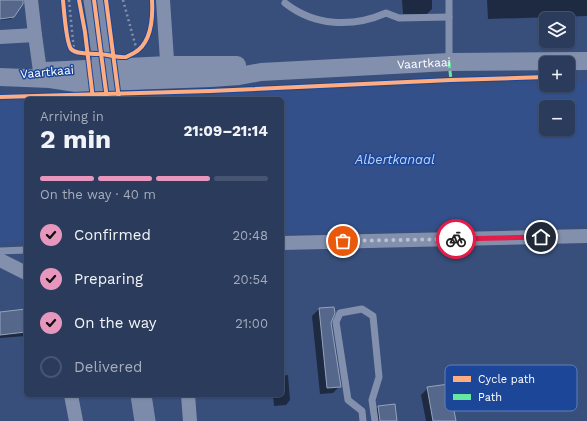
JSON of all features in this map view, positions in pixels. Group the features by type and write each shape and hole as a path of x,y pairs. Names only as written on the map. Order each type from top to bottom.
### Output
{"main road":[{"path":"94,0 107,97"},
{"path":"141,397 145,421"}],"street":[{"path":"31,0 34,35 40,71"},
{"path":"163,0 168,72"},
{"path":"0,37 34,35"},
{"name":"Vaartkaai","path":"0,77 50,79 76,83 240,65 260,72 449,62 587,61"},
{"name":"Vaartkaai","path":"0,77 40,71 127,67 168,72"},
{"path":"284,243 587,236"},
{"path":"0,260 24,272"},
{"path":"71,397 76,421"},
{"path":"188,397 190,421"}],"lane":[{"path":"449,0 449,62"},
{"path":"285,4 295,11 311,18 341,24 373,19 386,13 400,18 449,17"},
{"path":"0,251 24,250"},
{"path":"363,421 362,411 348,400 336,322 340,313 362,309 373,316 379,377 372,400 375,421"}],"path":[{"path":"69,0 76,52"},
{"path":"123,0 139,49 126,57 127,67"},
{"path":"68,40 71,48 76,52"}],"water":[{"name":"Albertkanaal","path":"575,82 587,82 587,226 284,234 284,97 148,97 394,87 539,83 539,92 575,92"},
{"path":"0,102 24,102 24,242 0,243"}],"building":[{"path":"0,0 23,0 23,4 14,17 0,19"},
{"path":"334,307 335,313 331,323 341,387 327,388 319,308"},
{"path":"24,309 24,332 0,335 0,312"},
{"path":"445,385 445,411 454,411 456,421 433,421 427,387"},
{"path":"395,404 397,421 380,421 378,406"}],"marked path":[{"path":"449,62 451,80"}],"cycle path":[{"path":"63,0 67,33 71,49 80,53 123,57 134,53 145,43 150,30 152,0"},
{"path":"79,0 85,32 93,97"},
{"path":"94,0 107,97"},
{"path":"106,0 119,97"},
{"path":"0,97 210,91 539,77"}],"way so far":[{"path":"343,241 456,239"}],"route":[{"path":"456,239 541,237"}]}
